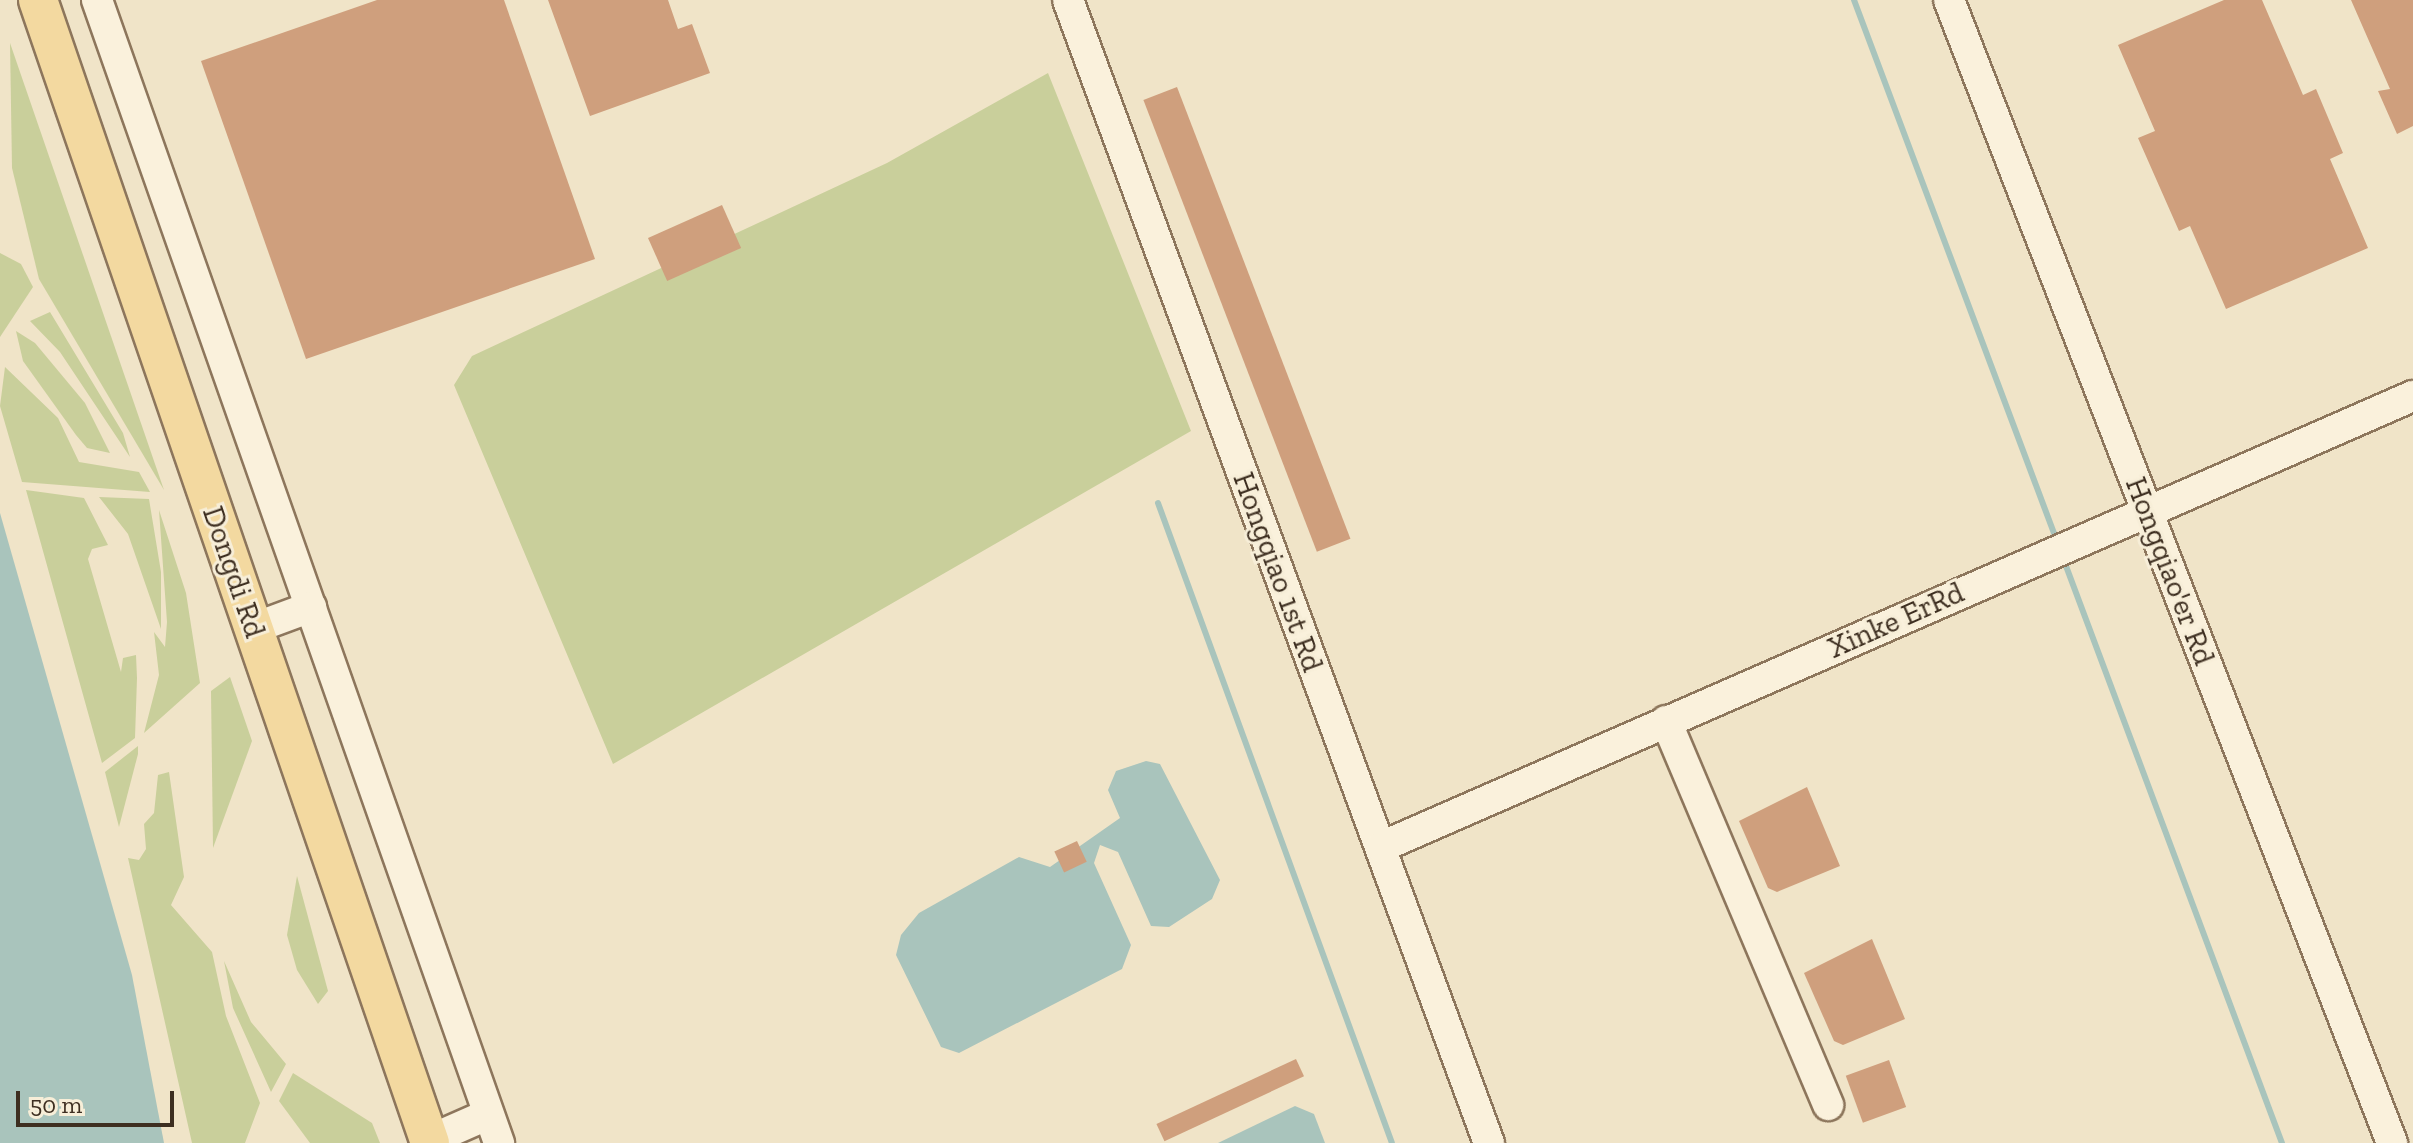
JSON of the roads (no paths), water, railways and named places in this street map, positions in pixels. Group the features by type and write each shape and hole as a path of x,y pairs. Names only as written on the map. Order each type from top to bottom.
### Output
{"main road":[{"name":"Dongdi Rd","path":"38,0 430,1142"}],"street":[{"path":"97,0 499,1143"},
{"name":"Hongqiao 1st Rd","path":"1068,0 1489,1143"},
{"name":"Hongqiao'er Rd","path":"1949,0 2392,1143"},
{"name":"Xinke ErRd","path":"1381,847 2413,396"},
{"path":"254,628 311,607"},
{"path":"1666,721 1828,1105"},
{"path":"430,1142 487,1115"}],"water":[{"path":"0,513 132,975 164,1143 0,1143"},
{"path":"1146,761 1160,764 1220,880 1212,899 1169,927 1151,926 1118,852 1100,845 1094,863 1131,945 1122,969 959,1053 941,1047 896,955 901,935 919,913 1019,857 1050,867 1120,818 1108,790 1116,771"},
{"path":"1295,1106 1314,1114 1325,1143 1218,1143"}],"waterway":[{"path":"1854,0 2058,544"},
{"path":"1158,503 1392,1143"},
{"path":"2063,558 2282,1143"}]}
